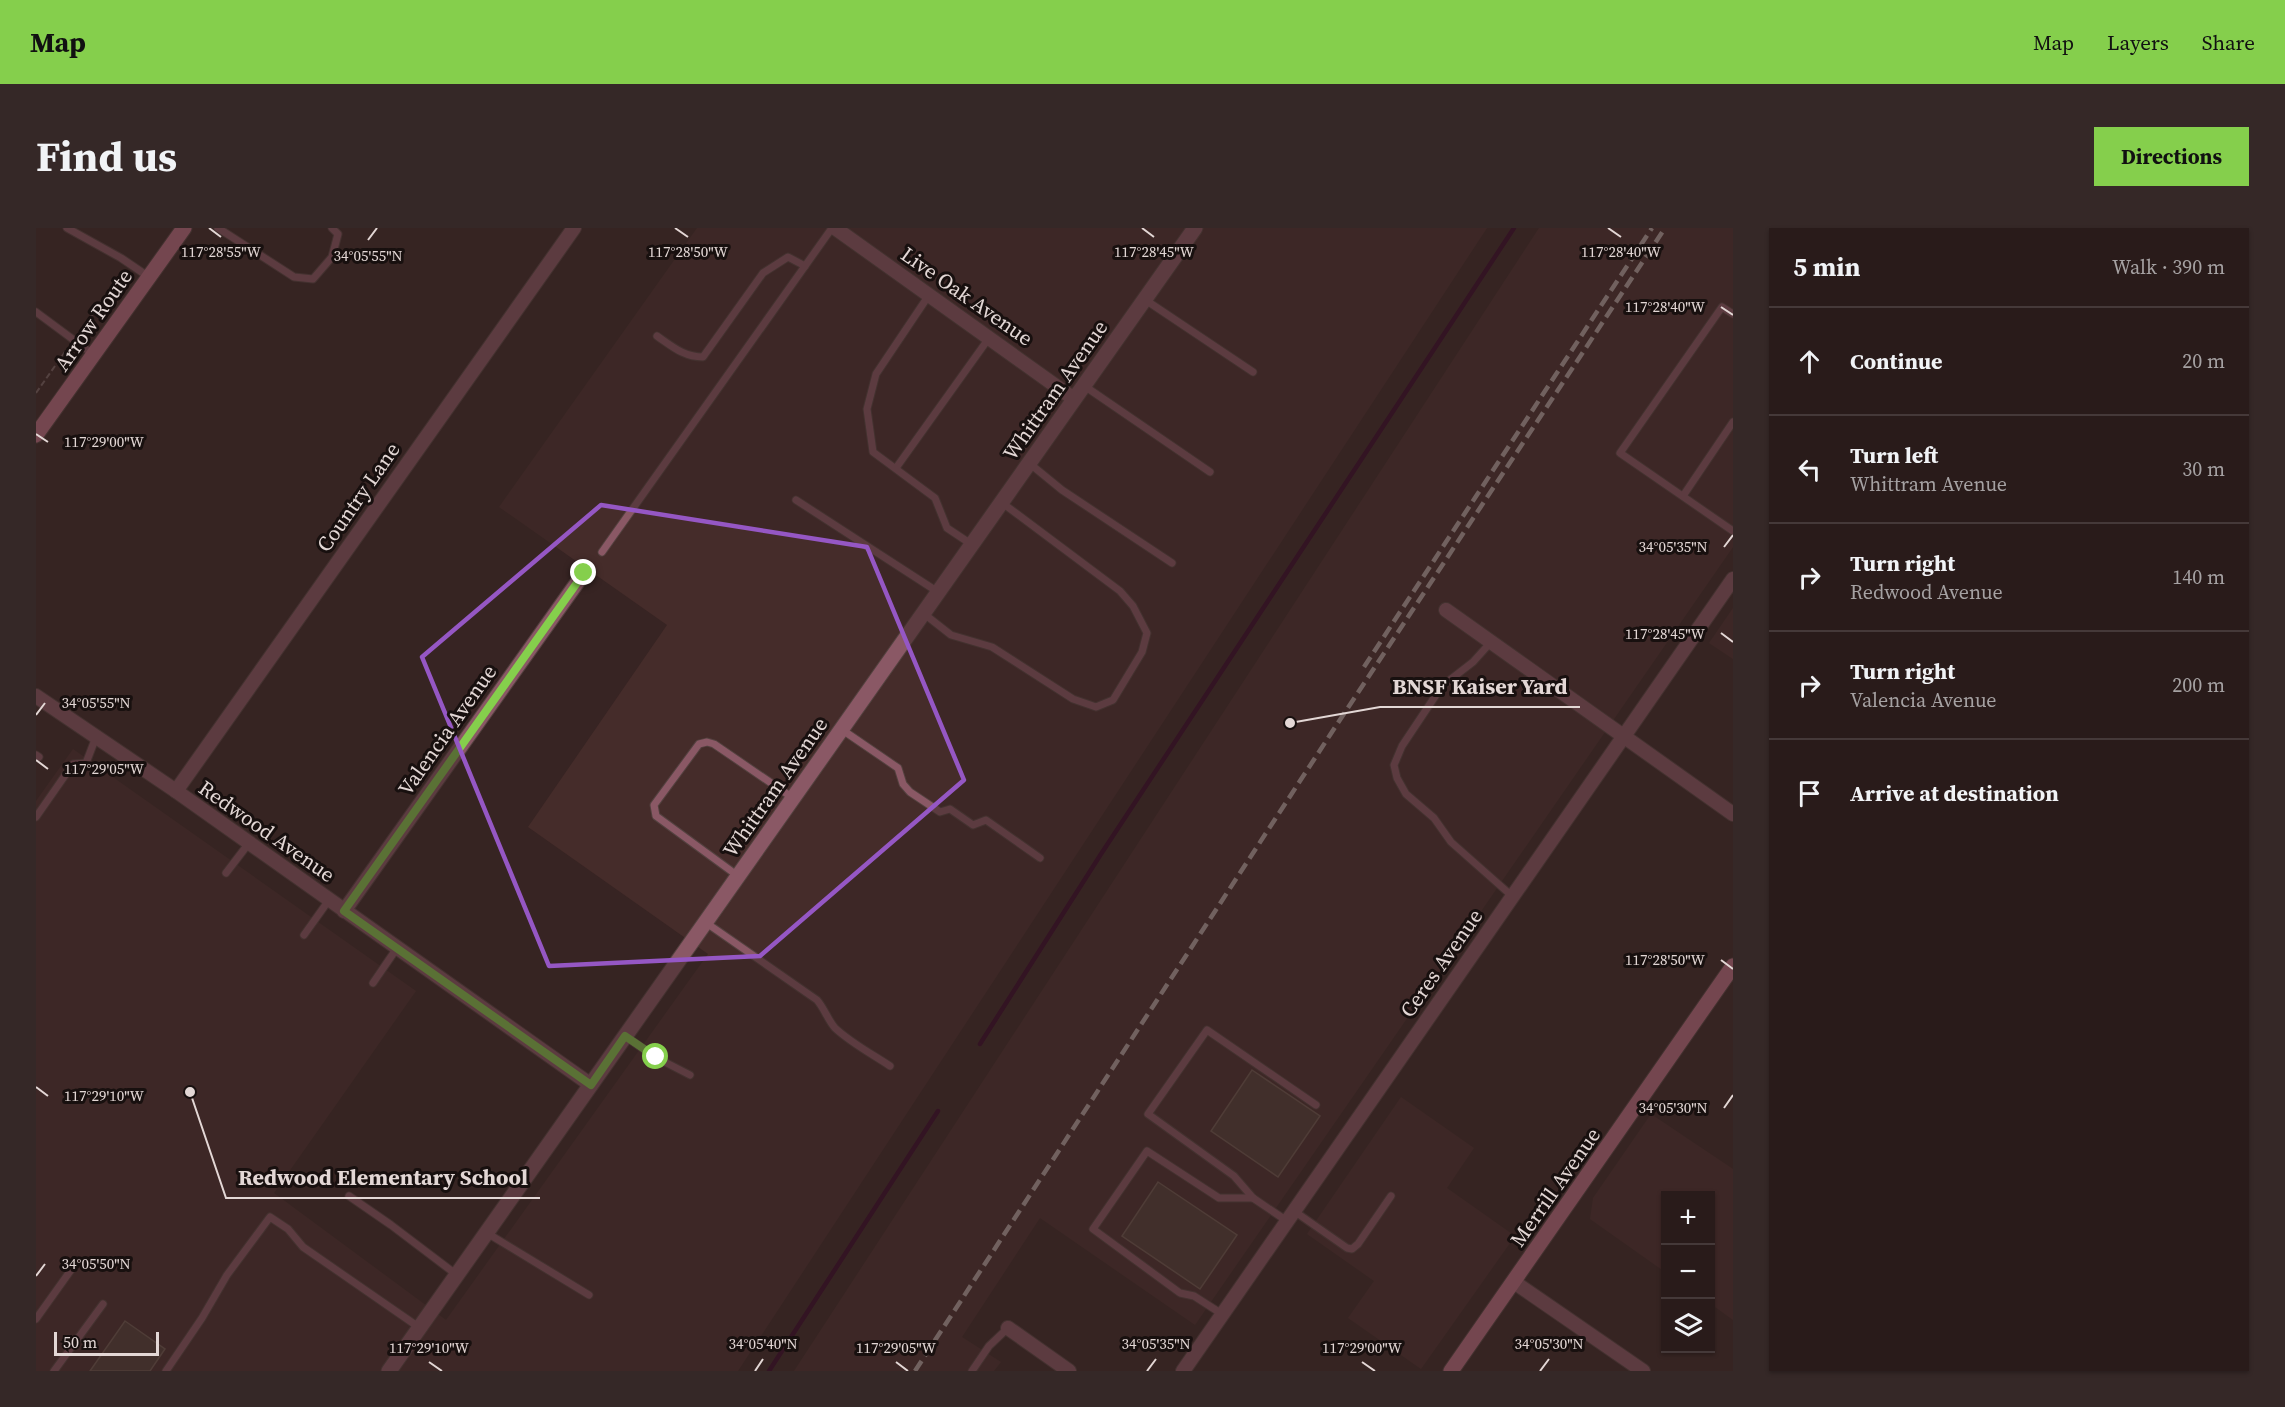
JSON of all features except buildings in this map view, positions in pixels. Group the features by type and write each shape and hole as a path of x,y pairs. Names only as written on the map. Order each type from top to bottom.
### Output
{"main road":[{"name":"Arrow Route","path":"36,435 184,228"},
{"name":"Merrill Avenue","path":"1451,1371 1733,966"}],"street":[{"name":"Country Lane","path":"176,791 574,228"},
{"name":"Live Oak Avenue","path":"833,228 1074,399"},
{"name":"Whittram Avenue","path":"389,1371 1195,228"},
{"name":"Valencia Avenue","path":"344,911 584,573"},
{"name":"Ceres Avenue","path":"1183,1371 1733,579"},
{"path":"1446,610 1733,814"},
{"name":"Redwood Avenue","path":"36,697 176,791 591,1085"},
{"path":"1514,1282 1643,1371"},
{"path":"1008,1328 1069,1371"}],"lane":[{"path":"67,228 149,277"},
{"path":"218,228 294,278 313,279 332,257 338,234 332,228"},
{"path":"602,552 833,228"},
{"path":"657,336 681,353 690,357 703,357 763,273 788,257 805,266"},
{"path":"928,295 876,374 867,409 873,452 935,498 947,528 972,544"},
{"path":"1144,299 1253,372"},
{"path":"1733,314 1722,307 1620,453 1733,531"},
{"path":"36,312 94,355"},
{"path":"896,468 989,338"},
{"path":"1083,386 1210,472"},
{"path":"1683,496 1733,422"},
{"path":"1029,463 1062,490 1172,562"},
{"path":"796,501 938,592"},
{"path":"923,613 951,635 992,647 1073,699 1096,707 1113,700 1142,652 1148,633 1133,606 1120,591 1001,502"},
{"path":"1491,642 1473,662 1442,686 1402,746 1394,765 1397,778 1406,794 1434,818 1451,842 1512,896"},
{"path":"841,729 898,768 903,784 910,792 940,812 950,809 973,825 986,820 1040,858"},
{"path":"36,817 73,764 86,763 96,737"},
{"path":"738,876 656,816 654,805 662,793 699,744 707,742 714,744 793,798"},
{"path":"226,873 249,843"},
{"path":"304,935 329,900"},
{"path":"705,922 817,1000 824,1008 832,1025 890,1066"},
{"path":"373,983 397,948"},
{"path":"1316,1105 1207,1030 1148,1114 1234,1176 1253,1198 1291,1216 1347,1248 1352,1249 1358,1244 1391,1196"},
{"path":"625,1036 656,1057 690,1075"},
{"path":"1222,1314 1194,1296 1180,1293 1093,1229 1147,1151 1219,1198 1253,1198"},
{"path":"349,1196 457,1275"},
{"path":"166,1371 202,1318 227,1275 270,1217 288,1229 303,1247 420,1328"},
{"path":"487,1233 589,1295"},
{"path":"36,1319 71,1270"},
{"path":"54,1371 103,1304"},
{"path":"972,1371 989,1346 1008,1328"}],"path":[{"path":"36,393 129,264"}],"highlighted area":[{"path":"601,505 867,547 964,780 760,956 549,966 422,657"}],"shaded area":[{"path":"697,228 1487,228 738,1371 36,1371 36,801 73,749 416,991 274,1193 446,1320 708,954 528,827 667,625 499,507"},
{"path":"1539,228 1733,228 1733,547 1195,1325 1040,1218 962,1337 1001,1362 994,1371 794,1371"},
{"path":"1733,608 1733,659 1709,643"},
{"path":"1401,1097 1474,1148 1447,1188 1515,1236 1421,1369 1348,1318 1374,1281 1307,1234"},
{"path":"1651,1114 1733,1169 1733,1320 1715,1307 1715,1191 1661,1191 1661,1269 1590,1219 1593,1198"}],"waterway":[{"path":"980,1044 1101,854 1514,228"},
{"path":"769,1371 938,1111"}],"railway":[{"path":"1364,667 1652,228"},
{"path":"915,1371 1330,735 1665,228"}],"place":[{"name":"BNSF Kaiser Yard","path":"1290,723"},
{"name":"Redwood Elementary School","path":"190,1092"}],"route":[{"path":"584,573 344,911 591,1085 625,1036 656,1057"}]}
